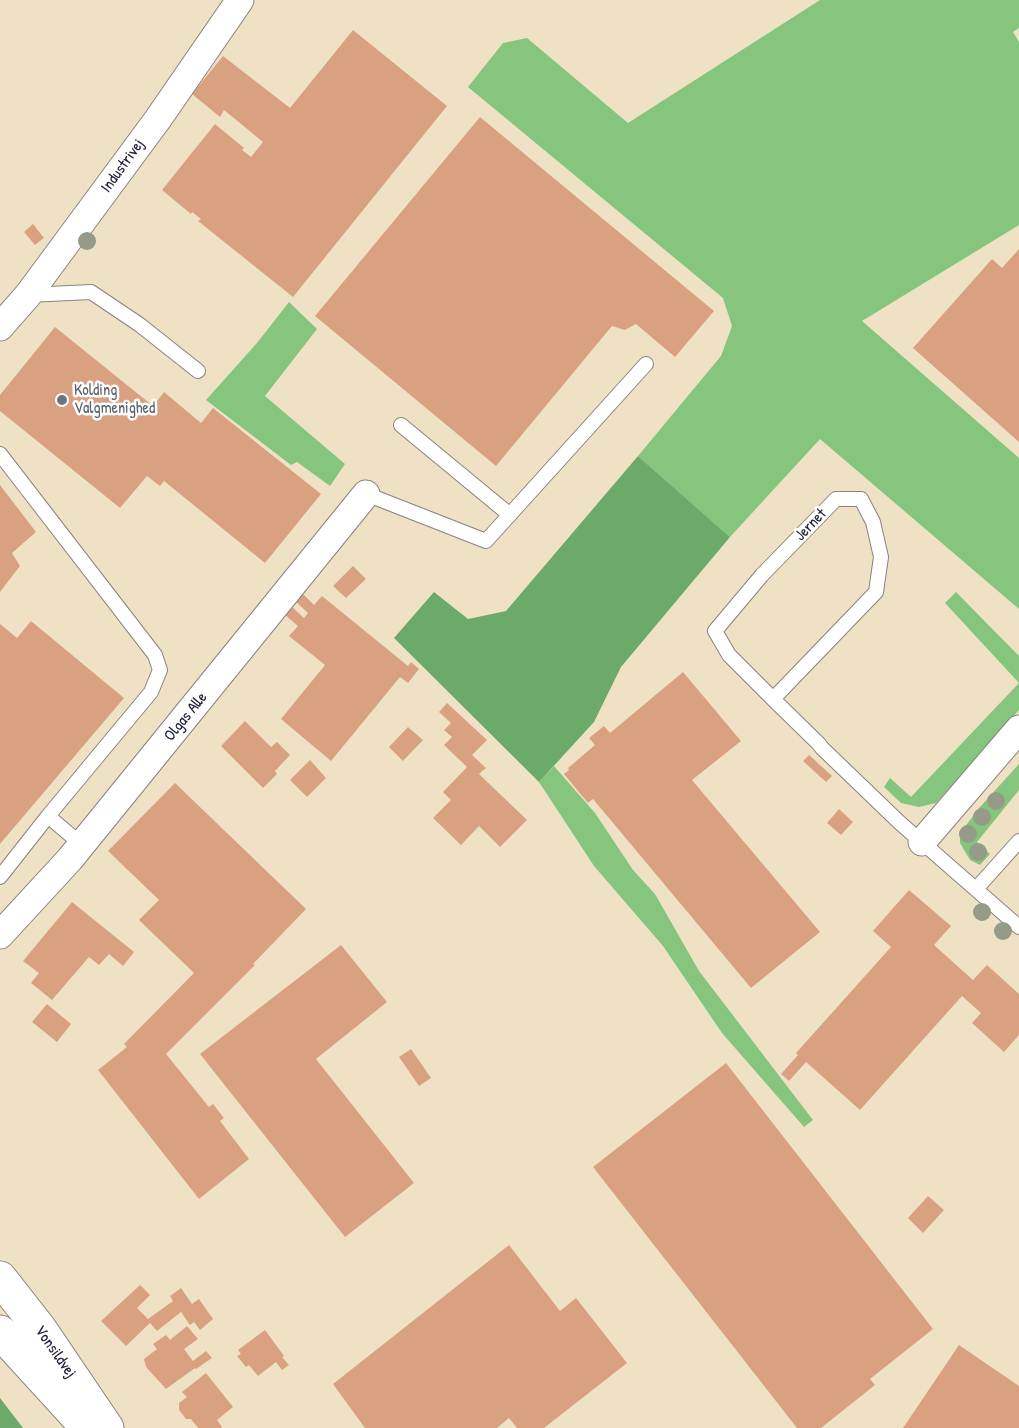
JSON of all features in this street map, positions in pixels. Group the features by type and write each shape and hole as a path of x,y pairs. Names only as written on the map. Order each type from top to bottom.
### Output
{"main road":[{"name":"Vonsildvej","path":"0,1278 40,1329 107,1428"},
{"path":"0,1295 40,1329"},
{"name":"Vonsildvej","path":"0,1332 88,1428"}],"street":[{"name":"Industrivej","path":"0,327 28,295 158,118 240,0"},
{"name":"Olgas Alle","path":"0,935 82,844 366,494"},
{"path":"921,842 1019,729"}],"lane":[{"path":"28,295 91,292 198,371"},
{"path":"366,494 486,542 646,364"},
{"path":"401,425 510,515"},
{"path":"0,454 155,655 160,670 151,692 0,877"},
{"name":"Jernet","path":"773,699 876,592 881,557 873,522 861,499 836,499 762,575 714,632 729,655 773,699 921,842 1019,927"},
{"path":"48,816 82,844"},
{"path":"971,885 1019,841"}],"green space":[{"path":"820,0 1019,0 1019,28 1013,32 1019,42 1019,225 862,321 1019,458 1019,609 820,439 730,537 638,456 721,356 732,326 723,298 468,87 503,43 527,38 628,123"},
{"path":"289,302 317,329 265,396 345,464 330,486 297,462 291,465 206,400 257,343"},
{"path":"638,456 730,537 621,667 594,722 539,782 394,638 434,592 468,619 506,611"},
{"path":"956,592 1019,656 1019,683 945,603"},
{"path":"1019,683 1019,710 936,803 919,807 901,803 884,787 890,778 911,797"},
{"path":"1019,764 1019,790 977,842 990,854 980,865 970,860 960,843 960,833"},
{"path":"554,766 595,813 633,870 655,894 699,971 813,1120 804,1127 722,1033 663,946 594,866 539,782"},
{"path":"0,1398 23,1428 0,1428"}],"building":[{"path":"353,30 447,106 293,297 198,221 201,219 192,212 191,214 162,190 215,124 244,148 242,150 251,157 263,142 224,110 220,117 192,94 223,56 290,108"},
{"path":"480,117 714,311 675,357 636,324 625,330 612,326 496,466 315,316"},
{"path":"33,224 44,238 35,245 24,232"},
{"path":"1019,249 1019,442 913,348 992,259 1002,268"},
{"path":"55,327 153,406 164,392 201,423 213,408 321,494 265,563 164,481 160,486 147,476 120,508 0,411 0,395"},
{"path":"0,485 36,532 12,553 20,566 0,592"},
{"path":"353,566 366,579 346,598 333,586"},
{"path":"302,593 314,605 322,596 408,666 411,662 419,669 408,683 400,677 331,761 281,719 325,665 289,636 298,626 284,614 291,606 304,618 308,613 295,601"},
{"path":"31,621 124,698 0,844 0,624 17,638"},
{"path":"683,672 741,741 692,780 820,932 751,988 593,799 588,803 564,774 595,745 589,738 604,726 610,733"},
{"path":"447,703 487,740 472,755 486,768 479,774 527,820 500,847 479,826 461,845 433,818 451,800 443,792 467,767 444,745 452,737 444,730 451,723 439,712"},
{"path":"245,721 271,747 277,742 290,755 275,771 277,774 263,788 221,746"},
{"path":"408,727 423,740 403,761 389,747"},
{"path":"809,755 832,776 826,782 803,761"},
{"path":"310,760 326,778 307,797 290,780"},
{"path":"175,783 306,909 253,964 255,965 166,1054 209,1107 213,1104 224,1118 220,1121 249,1159 199,1199 98,1070 127,1047 124,1044 194,973 139,920 159,900 108,851"},
{"path":"839,809 853,822 841,835 827,823"},
{"path":"909,890 951,926 934,945 973,980 987,965 1019,994 1019,1035 1004,1052 972,1023 981,1013 962,996 860,1110 806,1062 789,1081 781,1074 798,1055 796,1053 891,947 873,931"},
{"path":"72,902 134,952 123,966 109,954 99,965 89,957 52,1000 31,983 39,973 23,961"},
{"path":"341,945 387,1002 316,1059 414,1183 345,1237 200,1054"},
{"path":"47,1004 71,1024 57,1042 32,1022"},
{"path":"411,1049 431,1078 419,1086 399,1057"},
{"path":"726,1063 933,1329 870,1379 875,1385 821,1428 797,1428 593,1167"},
{"path":"928,1196 944,1210 923,1233 908,1218"},
{"path":"509,1245 560,1311 576,1298 627,1363 544,1428 517,1428 509,1418 497,1428 365,1428 333,1384"},
{"path":"140,1285 150,1295 137,1308 148,1319 173,1301 170,1296 181,1288 192,1304 199,1299 213,1319 200,1330 194,1322 190,1325 181,1312 157,1331 150,1323 126,1346 101,1321"},
{"path":"187,1326 198,1339 184,1349 193,1361 206,1351 212,1358 166,1389 146,1367 144,1359 157,1349 153,1344 166,1335 170,1340"},
{"path":"265,1330 289,1365 282,1370 276,1362 258,1376 237,1356 241,1354 238,1350"},
{"path":"959,1345 1019,1386 1019,1428 903,1428"},
{"path":"206,1373 233,1407 217,1420 221,1428 198,1428 179,1410 179,1403 187,1397 182,1392"}],"place":[{"name":"Kolding Valgmenighed","path":"62,400"}]}
